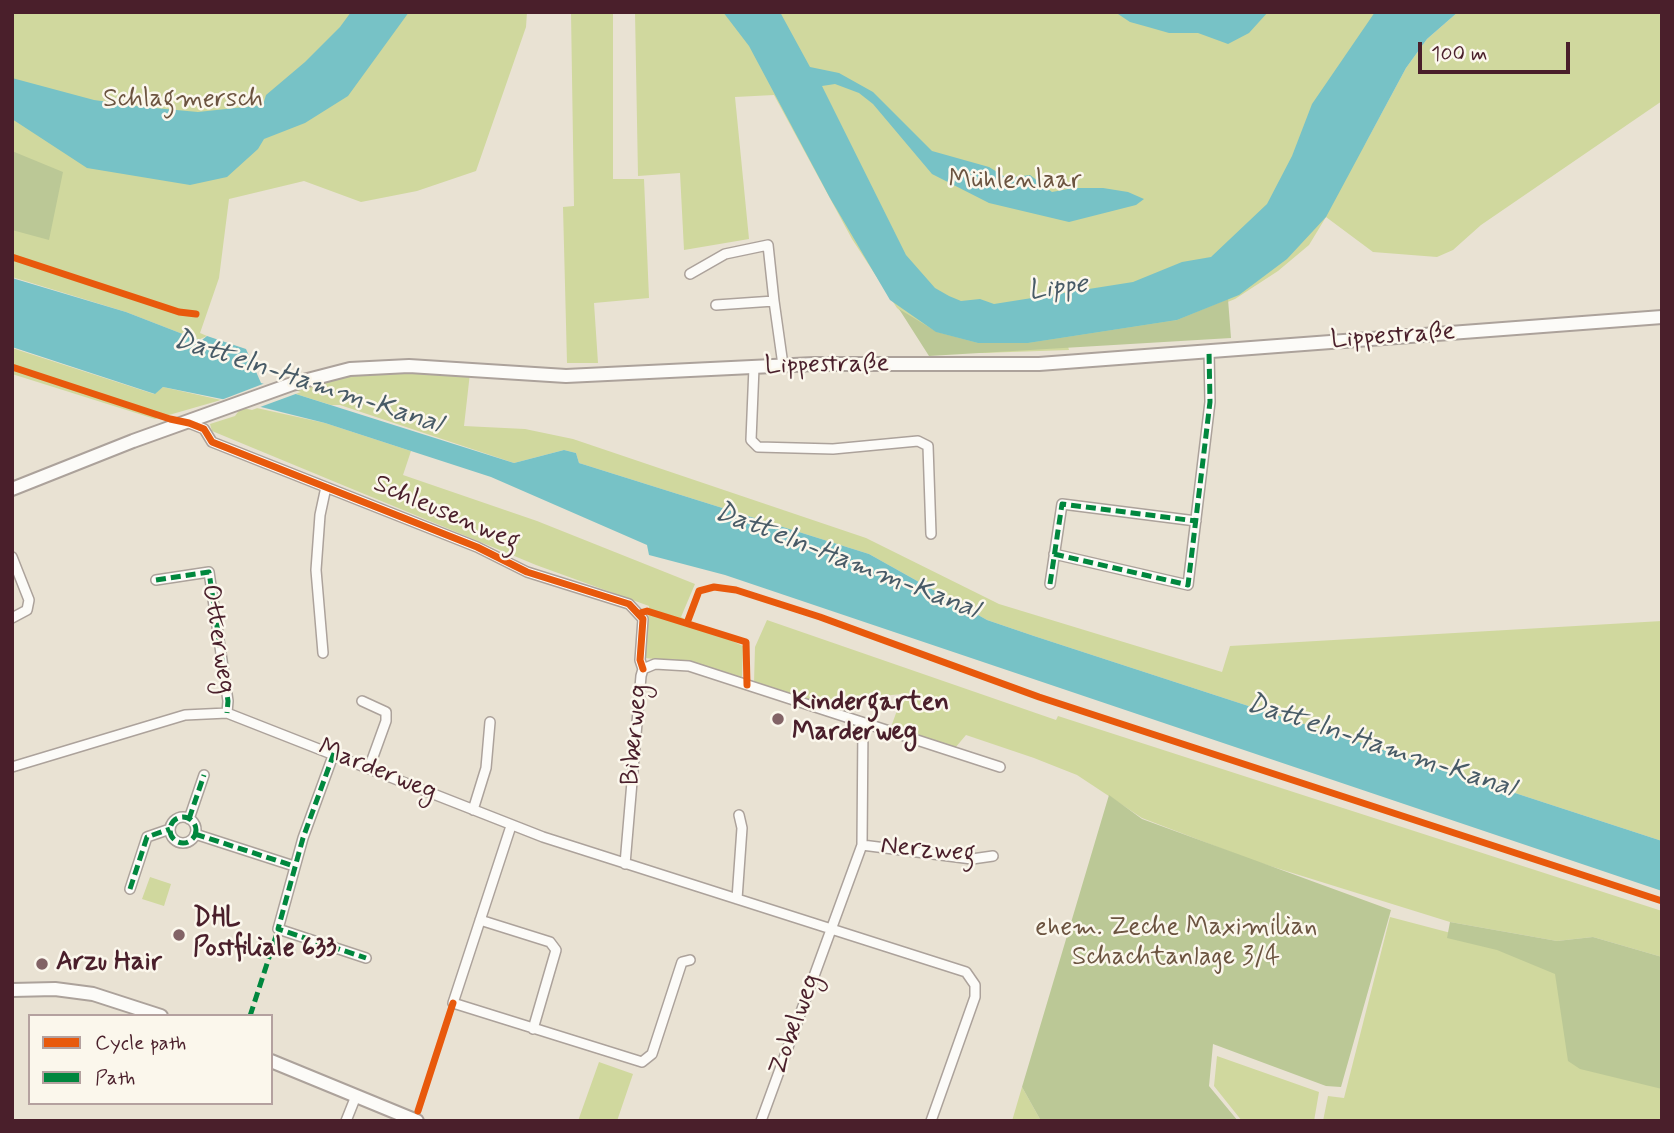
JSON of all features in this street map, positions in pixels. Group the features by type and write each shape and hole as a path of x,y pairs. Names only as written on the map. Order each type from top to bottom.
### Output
{"main road":[{"name":"Lippestraße","path":"12,489 133,441 292,384 335,372 397,367 566,376 783,365 1039,364 1662,317"},
{"path":"12,990 55,989 93,994 155,1014"},
{"path":"273,1062 417,1121"}],"street":[{"path":"690,274 724,254 768,245 783,365"},
{"path":"716,305 774,301"},
{"path":"1054,554 1188,585 1210,402 1209,351"},
{"path":"754,368 751,440 758,447 833,449 918,441 928,446 931,534"},
{"name":"Schleusenweg","path":"189,422 204,429 212,442 477,547 527,572 629,604 643,619 640,660 643,669"},
{"path":"323,653 316,570 320,514 326,487"},
{"path":"1050,584 1062,504 1196,521"},
{"path":"12,557 29,603 24,613 12,618"},
{"name":"Otterweg","path":"156,580 209,572 228,701 226,713"},
{"name":"Biberweg","path":"625,864 643,669 655,664 689,666 1000,767"},
{"path":"362,701 386,712 386,722 369,768"},
{"name":"Marderweg","path":"12,767 185,715 226,713 334,753 511,826 959,969 972,978 975,997 931,1121"},
{"path":"473,810 486,768 490,722"},
{"path":"831,929 862,845 863,724"},
{"path":"334,753 294,866 278,929 366,958"},
{"path":"189,819 204,775"},
{"path":"737,899 743,828 739,816"},
{"path":"189,819 195,827 195,834"},
{"path":"130,889 147,837 170,829 175,820 189,819"},
{"path":"511,826 453,1003 639,1062 646,1061 652,1054 682,962 690,960"},
{"path":"170,829 173,838 183,843 195,834"},
{"path":"195,834 294,866"},
{"name":"Nerzweg","path":"862,845 972,859 993,856"},
{"path":"480,920 550,942 556,950 533,1029"},
{"name":"Zobelweg","path":"761,1121 831,929"},
{"path":"346,1121 356,1096"}],"green space":[{"name":"Schlagmersch","path":"12,12 527,12 526,27 476,171 417,191 361,202 304,181 229,199 219,278 200,333 207,336 198,340 126,312 12,277"},
{"path":"571,12 613,12 613,179 644,179 649,298 594,303 598,363 567,363 563,207 574,206"},
{"name":"Mühlenlaar","path":"635,12 1449,12 1409,51 1364,146 1406,68 1427,39 1458,12 1662,12 1662,101 1481,225 1453,250 1437,257 1373,252 1326,217 1309,245 1278,271 1235,299 1188,318 1067,343 1069,350 982,353 943,348 897,308 852,239 774,95 735,97 749,239 684,250 680,173 638,176"},
{"path":"12,151 63,172 49,240 12,230"},
{"path":"1228,299 1231,338 929,356 899,309 937,332 978,343 1028,343 1177,320"},
{"path":"12,348 154,394 163,387 221,400 155,419 12,374"},
{"path":"358,371 470,373 464,426 525,429 573,439 866,538 999,604 1222,672 1230,646 1662,621 1662,841 987,620 869,554 579,463 576,453 564,450 514,463 340,405 331,405 283,390"},
{"path":"243,405 325,423 411,451 403,475 537,521 695,584 681,617 743,646 742,676 740,679 689,663 645,658 649,606 536,565 212,431 210,424 235,416"},
{"path":"767,620 1056,720 1058,716 1662,911 1662,957 1593,937 1557,941 1450,922 1254,861 1142,818 1077,775 1034,758 966,735 955,748 891,727 903,694 811,702 754,683 755,647"},
{"name":"ehem. Zeche Maximilian Schachtanlage 3/4","path":"1109,795 1142,819 1391,910 1341,1087 1326,1086 1213,1044 1209,1086 1238,1121 1041,1121 1022,1087"},
{"path":"150,877 171,884 164,906 142,899"},
{"path":"1390,917 1489,943 1662,981 1662,1121 1323,1121 1328,1096 1344,1098"},
{"path":"1450,922 1557,941 1593,937 1662,957 1662,1089 1580,1069 1568,1061 1555,974 1497,950 1447,938"},
{"path":"1217,1056 1319,1092 1314,1121 1242,1121 1214,1086"},
{"path":"599,1062 633,1074 617,1121 578,1121"},
{"path":"1022,1087 1041,1121 1012,1121"}],"water":[{"path":"351,12 409,12 348,96 305,123 264,139 258,149 227,177 190,185 87,168 12,119 12,78 94,100 144,107 198,112 263,105 266,95 305,62"},
{"path":"723,12 780,12 810,67 839,73 873,92 932,151 989,167 1007,178 1030,175 1052,192 1073,188 1103,188 1128,192 1144,199 1136,205 1069,222 989,203 932,174 873,104 859,93 835,84 822,86 906,255 935,288 949,296 961,301 980,299 994,304 1133,282 1182,262 1211,257 1267,204 1292,156 1312,104 1375,12 1458,12 1427,39 1406,68 1326,217 1287,259 1239,295 1177,320 1028,343 978,343 936,332 890,300 830,198 749,46"},
{"path":"1115,12 1268,12 1249,33 1228,44 1198,33 1169,33 1130,22"},
{"name":"Datteln-Hamm-Kanal","path":"12,278 126,312 193,338 202,340 207,336 246,349 261,383 514,463 564,450 576,453 579,463 869,554 987,620 1662,841 1662,891 725,575 649,555 647,545 491,477 325,423 163,387 155,394 12,347"}],"pier":[{"path":"268,382 301,392 252,410 216,402"}],"marked path":[{"path":"1054,554 1188,585 1210,402 1209,351"},
{"path":"1050,584 1062,504 1196,521"},
{"path":"156,580 209,572 228,701 227,713"},
{"path":"334,753 303,838 278,929 366,958"},
{"path":"189,819 204,775"},
{"path":"183,817 192,821 196,830 192,839 183,843 174,839 170,830 174,821 183,817"},
{"path":"130,889 147,837 170,829"},
{"path":"195,834 294,866"},
{"path":"251,1014 276,936"}],"cycle path":[{"path":"12,257 179,312 196,314"},
{"path":"12,367 189,423 204,429 212,442 477,547 527,572 629,604 643,619 640,660 643,669"},
{"path":"687,623 699,591 714,587 736,590 820,617 1039,697 1662,901"},
{"path":"640,613 647,611 746,642 747,685"},
{"path":"418,1111 453,1003"}],"place":[{"name":"Kindergarten Marderweg","path":"778,719"},
{"name":"DHL Postfiliale 633","path":"179,935"},
{"name":"Arzu Hair","path":"42,964"}],"water label":[{"name":"Lippe","path":"1058,289"}]}
